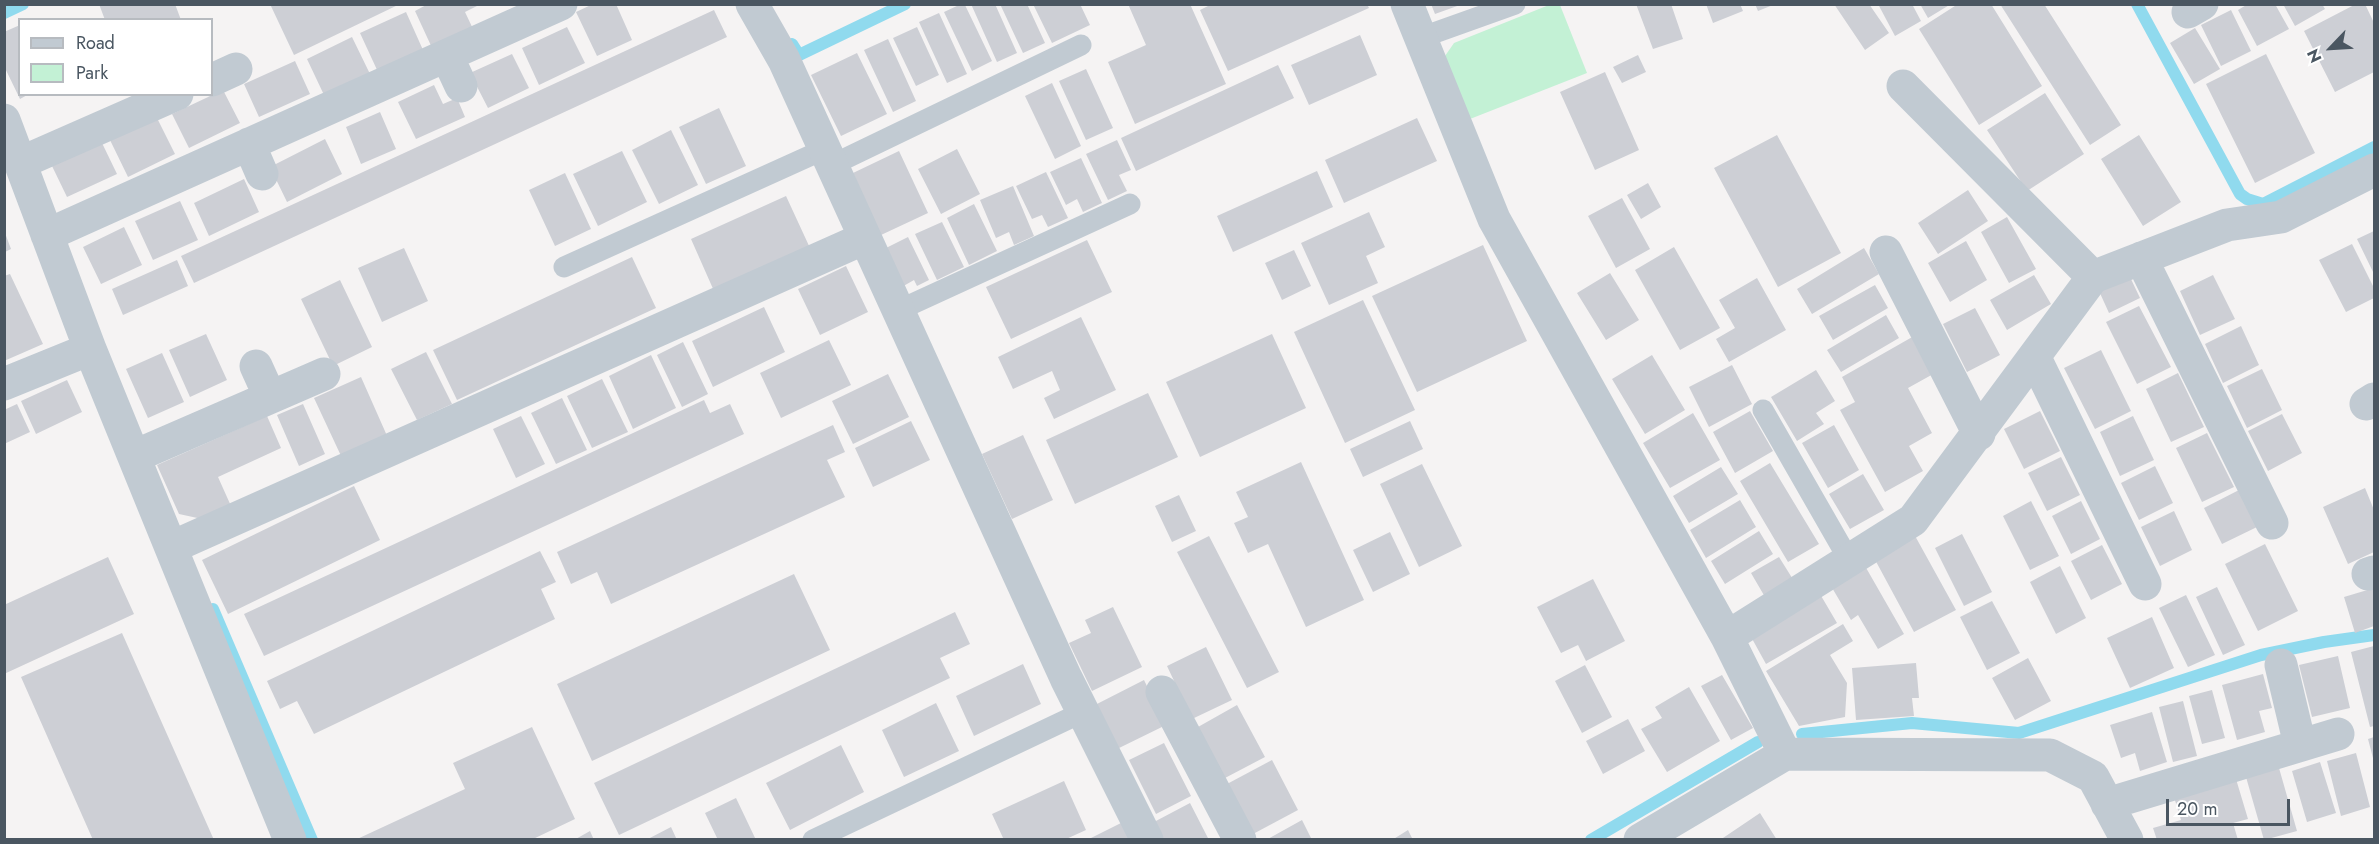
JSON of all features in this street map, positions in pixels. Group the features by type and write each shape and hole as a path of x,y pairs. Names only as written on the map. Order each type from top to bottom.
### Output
{"street":[{"path":"47,235 561,4"},
{"path":"752,4 784,60 1083,712 1148,840"},
{"path":"1407,4 1494,219 1727,637 1785,754"},
{"path":"447,56 461,86"},
{"path":"1903,86 2093,277"},
{"path":"20,163 172,96"},
{"path":"4,120 90,349 290,840"},
{"path":"249,144 262,174"},
{"path":"1727,637 1913,520 1979,434 2093,277 2227,225 2281,218 2374,170"},
{"path":"172,548 865,238"},
{"path":"1886,252 1979,434"},
{"path":"2141,258 2272,523"},
{"path":"4,384 90,349"},
{"path":"2035,358 2145,584"},
{"path":"256,366 270,397"},
{"path":"135,456 324,374"},
{"path":"2281,665 2300,745"},
{"path":"1162,692 1240,840"},
{"path":"2108,804 2338,734"},
{"path":"1640,840 1785,754 2050,755 2093,777 2127,840"}],"lane":[{"path":"1420,38 1515,4"},
{"path":"564,267 829,157 1081,45"},
{"path":"898,310 1130,204"},
{"path":"1763,410 1849,560"},
{"path":"813,840 1083,712"}],"green space":[{"path":"1549,5 1560,5 1587,73 1470,119 1445,56 1454,43"}],"building":[{"path":"99,4 175,4 180,18 104,18"},
{"path":"270,4 400,4 294,55"},
{"path":"428,4 481,4 465,12 474,31 433,50 415,11"},
{"path":"593,4 616,4 632,40 597,56 576,12"},
{"path":"971,4 995,4 1017,53 997,62"},
{"path":"1000,4 1027,4 1045,43 1023,53"},
{"path":"1033,4 1080,4 1090,25 1052,43"},
{"path":"1128,4 1190,4 1226,84 1135,124 1108,62 1146,45"},
{"path":"1212,4 1367,4 1369,8 1228,71 1200,10"},
{"path":"1431,4 1460,4 1460,5 1435,14"},
{"path":"1636,4 1671,4 1683,39 1653,49"},
{"path":"1706,4 1740,4 1743,11 1713,23"},
{"path":"1755,4 1773,4 1773,5 1758,11"},
{"path":"1834,4 1869,4 1889,33 1865,50"},
{"path":"1878,4 1912,4 1921,21 1895,36"},
{"path":"1920,4 1951,4 1928,18"},
{"path":"1958,4 1991,4 2042,86 1979,125 1919,29"},
{"path":"2000,4 2044,4 2121,125 2090,145"},
{"path":"2248,4 2275,4 2289,29 2257,46 2238,10"},
{"path":"2283,4 2322,4 2325,9 2295,26"},
{"path":"2356,4 2365,4 2374,23 2374,72 2335,92 2304,31"},
{"path":"959,5 965,5 992,61 972,71 944,12"},
{"path":"714,10 727,37 194,283 181,256"},
{"path":"2231,10 2251,51 2221,66 2201,25"},
{"path":"406,12 423,50 378,72 360,33"},
{"path":"939,13 967,74 947,83 919,22"},
{"path":"18,26 18,95 4,66 4,32"},
{"path":"567,27 585,63 539,85 522,48"},
{"path":"917,27 939,75 916,86 893,38"},
{"path":"2195,28 2220,69 2194,84 2170,43"},
{"path":"1360,35 1377,75 1309,105 1291,65"},
{"path":"352,37 370,74 324,95 307,59"},
{"path":"888,39 916,101 893,112 864,50"},
{"path":"857,53 887,114 841,136 811,75"},
{"path":"512,54 529,88 488,108 470,73"},
{"path":"2266,54 2315,153 2255,183 2206,84"},
{"path":"1638,55 1646,72 1622,83 1613,67"},
{"path":"295,61 310,94 259,117 244,84"},
{"path":"1278,65 1294,98 1136,171 1121,138"},
{"path":"1086,69 1113,128 1086,140 1059,81"},
{"path":"1605,72 1639,150 1595,170 1560,92"},
{"path":"1052,83 1081,146 1055,159 1025,96"},
{"path":"434,85 443,104 457,98 465,117 416,139 398,102"},
{"path":"223,90 240,123 189,148 172,114"},
{"path":"2045,93 2084,154 2027,191 1987,130"},
{"path":"719,108 746,166 706,184 679,127"},
{"path":"380,112 396,149 361,164 346,127"},
{"path":"157,118 175,154 128,177 110,140"},
{"path":"1417,118 1437,161 1344,203 1325,160"},
{"path":"671,130 698,185 659,204 632,150"},
{"path":"1777,135 1841,253 1778,287 1714,168"},
{"path":"2139,135 2181,202 2143,226 2101,159"},
{"path":"325,139 342,174 287,202 270,167"},
{"path":"1117,140 1131,170 1119,175 1127,191 1108,200 1086,154"},
{"path":"102,143 117,174 67,197 52,166"},
{"path":"957,149 980,194 941,214 918,169"},
{"path":"622,151 647,202 598,226 573,174"},
{"path":"899,151 928,213 881,235 853,173"},
{"path":"1081,158 1102,203 1083,212 1077,199 1066,205 1050,172"},
{"path":"1317,171 1333,207 1233,252 1217,216"},
{"path":"1046,172 1068,218 1048,227 1042,215 1032,219 1016,186"},
{"path":"565,173 591,229 555,246 529,190"},
{"path":"244,179 259,212 209,236 194,203"},
{"path":"1648,183 1661,207 1641,219 1627,195"},
{"path":"1013,186 1034,236 1014,245 1009,232 996,238 980,200"},
{"path":"1968,190 1988,221 1938,254 1918,223"},
{"path":"786,196 810,248 714,291 691,239"},
{"path":"1622,198 1650,249 1616,268 1588,216"},
{"path":"180,201 198,240 153,260 135,221"},
{"path":"974,204 997,251 969,265 947,218"},
{"path":"1369,212 1385,247 1366,256 1378,283 1329,305 1301,243"},
{"path":"2007,217 2036,269 2009,283 1981,232"},
{"path":"942,222 964,267 937,280 915,234"},
{"path":"124,227 142,265 101,284 83,247"},
{"path":"2374,231 2374,274 2357,239"},
{"path":"5,233 11,249 5,252"},
{"path":"908,237 929,280 917,286 914,280 900,288 882,250"},
{"path":"1087,240 1112,292 1011,339 986,287"},
{"path":"1966,241 1987,280 1950,302 1928,263"},
{"path":"2352,244 2374,288 2374,298 2346,312 2319,260"},
{"path":"1483,245 1527,341 1417,392 1372,296"},
{"path":"1674,247 1720,328 1680,350 1635,270"},
{"path":"404,248 428,301 382,322 358,268"},
{"path":"1864,248 1879,274 1812,314 1797,289"},
{"path":"1294,250 1311,286 1282,300 1265,263"},
{"path":"632,257 656,308 457,400 433,350"},
{"path":"177,260 188,286 123,315 112,289"},
{"path":"846,266 868,312 820,335 798,289"},
{"path":"1610,273 1639,320 1606,340 1577,293"},
{"path":"10,274 43,344 4,361 4,276"},
{"path":"2034,275 2051,304 2007,330 1990,300"},
{"path":"2213,275 2235,319 2200,335 2180,291"},
{"path":"2130,277 2140,298 2109,313 2099,291"},
{"path":"1757,278 1786,330 1729,362 1716,339 1735,328 1719,300"},
{"path":"340,280 372,347 333,366 301,299"},
{"path":"1875,285 1888,308 1833,340 1819,316"},
{"path":"1363,300 1415,410 1345,443 1294,332"},
{"path":"2139,306 2171,367 2137,384 2106,322"},
{"path":"764,307 785,352 713,387 692,341"},
{"path":"1975,308 2000,355 1967,372 1943,324"},
{"path":"1886,315 1899,338 1841,372 1827,350"},
{"path":"1081,317 1116,390 1054,419 1044,398 1060,390 1052,371 1013,389 998,357"},
{"path":"2241,326 2259,365 2223,383 2205,344"},
{"path":"206,334 227,380 190,397 169,350"},
{"path":"1272,334 1306,408 1200,457 1166,382"},
{"path":"1914,336 1935,373 1908,388 1932,433 1909,446 1923,471 1885,492 1840,410 1855,402 1842,377"},
{"path":"829,340 851,385 781,418 760,373"},
{"path":"683,342 708,394 682,407 657,355"},
{"path":"2101,350 2131,411 2095,429 2064,368"},
{"path":"426,352 452,404 417,420 391,369"},
{"path":"162,353 184,402 148,418 126,369"},
{"path":"651,355 676,408 633,429 609,376"},
{"path":"1652,355 1685,410 1645,434 1612,379"},
{"path":"1732,365 1752,404 1709,427 1689,387"},
{"path":"2262,369 2282,410 2247,428 2227,386"},
{"path":"1816,370 1835,401 1816,413 1824,424 1797,441 1771,397"},
{"path":"2178,373 2204,427 2171,442 2146,389"},
{"path":"888,374 909,417 853,444 832,401"},
{"path":"361,377 388,438 342,458 314,398"},
{"path":"602,379 628,432 592,448 567,396"},
{"path":"67,380 82,412 36,434 21,401"},
{"path":"1148,393 1178,457 1075,504 1046,440"},
{"path":"562,398 587,450 556,464 531,413"},
{"path":"704,400 710,413 730,404 744,434 264,656 244,614"},
{"path":"17,404 30,432 4,444 4,410"},
{"path":"303,404 325,454 299,466 277,415"},
{"path":"1750,411 1773,451 1735,473 1713,432"},
{"path":"2040,411 2060,451 2024,469 2004,429"},
{"path":"1693,413 1720,460 1670,488 1643,443"},
{"path":"2282,414 2302,453 2268,471 2248,431"},
{"path":"267,416 281,448 218,477 231,506 202,519 179,514 157,465"},
{"path":"521,416 545,464 516,478 493,429"},
{"path":"2133,416 2154,460 2120,476 2100,432"},
{"path":"911,421 930,460 873,487 855,448"},
{"path":"1410,421 1423,449 1363,477 1350,449"},
{"path":"833,425 845,452 827,460 845,497 611,604 597,572 571,584 557,552"},
{"path":"1834,425 1859,470 1828,488 1802,443"},
{"path":"2207,433 2234,487 2202,502 2176,448"},
{"path":"1023,435 1053,500 1012,519 982,454"},
{"path":"2061,457 2080,495 2047,511 2028,473"},
{"path":"1301,462 1364,600 1306,627 1268,544 1248,553 1234,523 1248,517 1236,492"},
{"path":"1770,463 1819,544 1788,562 1740,481"},
{"path":"1422,464 1462,546 1419,567 1380,484"},
{"path":"2155,466 2173,503 2139,520 2121,483"},
{"path":"1721,467 1738,494 1689,523 1673,496"},
{"path":"1863,474 1884,510 1850,529 1829,494"},
{"path":"354,486 380,540 228,614 202,560"},
{"path":"2365,488 2374,510 2374,552 2348,564 2323,507"},
{"path":"2239,490 2257,527 2222,544 2204,508"},
{"path":"1179,495 1196,531 1172,542 1155,506"},
{"path":"1740,500 1756,527 1706,558 1690,530"},
{"path":"2031,501 2059,556 2030,570 2003,516"},
{"path":"2081,501 2100,539 2071,554 2052,516"},
{"path":"2174,511 2192,550 2160,566 2141,527"},
{"path":"1759,531 1773,554 1725,584 1711,561"},
{"path":"1390,532 1410,574 1373,592 1353,550"},
{"path":"1914,534 1956,610 1914,632 1873,556"},
{"path":"1962,534 1992,592 1964,606 1935,548"},
{"path":"1209,536 1279,672 1247,688 1177,552"},
{"path":"2265,544 2298,611 2258,631 2225,564"},
{"path":"2102,545 2122,584 2091,600 2071,561"},
{"path":"540,551 556,582 541,589 555,619 314,734 297,701 280,709 267,681"},
{"path":"108,557 134,614 4,674 4,605"},
{"path":"1779,557 1794,581 1765,597 1751,573"},
{"path":"1865,566 1904,634 1878,649 1858,615 1851,620 1831,586"},
{"path":"2060,566 2086,618 2056,634 2030,582"},
{"path":"794,574 830,650 592,761 557,684"},
{"path":"1593,579 1625,641 1586,661 1578,645 1561,653 1537,607"},
{"path":"2217,587 2245,645 2223,655 2196,597"},
{"path":"2374,588 2374,626 2355,633 2344,597"},
{"path":"1820,594 1837,623 1766,664 1750,635"},
{"path":"2186,595 2215,655 2188,667 2159,608"},
{"path":"1992,601 2020,653 1987,670 1960,617"},
{"path":"1113,607 1142,667 1092,691 1069,643 1091,633 1085,620"},
{"path":"955,612 970,644 940,658 950,678 619,835 594,783"},
{"path":"2152,617 2174,668 2130,688 2107,638"},
{"path":"1843,624 1853,641 1830,655 1847,683 1845,717 1799,726 1766,671"},
{"path":"122,633 214,840 93,840 21,677"},
{"path":"2374,646 2374,726 2370,727 2351,652"},
{"path":"1206,647 1232,700 1192,719 1167,666"},
{"path":"2338,656 2350,708 2312,717 2299,665"},
{"path":"2028,658 2051,701 2015,720 1992,678"},
{"path":"1916,663 1919,698 1912,698 1914,716 1856,720 1852,668"},
{"path":"1023,664 1041,704 974,736 956,696"},
{"path":"1585,665 1612,717 1582,733 1555,681"},
{"path":"2263,674 2272,708 2259,711 2265,732 2237,740 2222,685"},
{"path":"1722,675 1753,728 1731,740 1701,686"},
{"path":"1144,680 1166,725 1115,750 1093,706"},
{"path":"1689,687 1720,741 1667,772 1641,729 1662,718 1655,707"},
{"path":"2212,690 2225,738 2202,744 2189,696"},
{"path":"2183,701 2197,756 2173,762 2159,707"},
{"path":"936,703 959,751 904,777 882,730"},
{"path":"1237,705 1265,757 1225,778 1198,727"},
{"path":"2152,712 2167,762 2140,771 2135,753 2121,758 2110,725"},
{"path":"1628,719 1645,751 1603,774 1586,741"},
{"path":"532,727 575,819 531,840 355,840 465,789 453,763"},
{"path":"2374,737 2374,762 2368,739"},
{"path":"1164,743 1191,796 1156,814 1129,760"},
{"path":"841,745 864,792 790,830 766,783"},
{"path":"2356,753 2370,807 2341,816 2327,761"},
{"path":"1272,760 1298,810 1253,834 1227,784"},
{"path":"2320,762 2336,813 2307,822 2292,771"},
{"path":"2279,768 2297,831 2264,840 2246,777"},
{"path":"2236,779 2248,819 2233,823 2238,840 2157,840 2153,828 2181,820 2174,797"},
{"path":"1064,781 1086,830 1064,840 1004,840 992,814"},
{"path":"736,798 756,840 718,840 705,813"},
{"path":"1190,803 1209,840 1164,840 1154,822"},
{"path":"1760,813 1777,840 1720,840"},
{"path":"1302,820 1312,840 1266,840"},
{"path":"1123,822 1131,840 1087,840"},
{"path":"671,827 677,840 646,840"},
{"path":"1408,830 1413,840 1392,840"},
{"path":"590,831 594,840 574,840"}],"waterway":[{"path":"4,13 23,4"},
{"path":"792,44 799,55 905,4"},
{"path":"2137,4 2240,194 2247,199 2263,204 2374,147"},
{"path":"213,609 312,840"},
{"path":"1802,734 1912,723 2019,733 2261,655 2324,642 2374,635"},
{"path":"1591,840 1758,742"}]}
